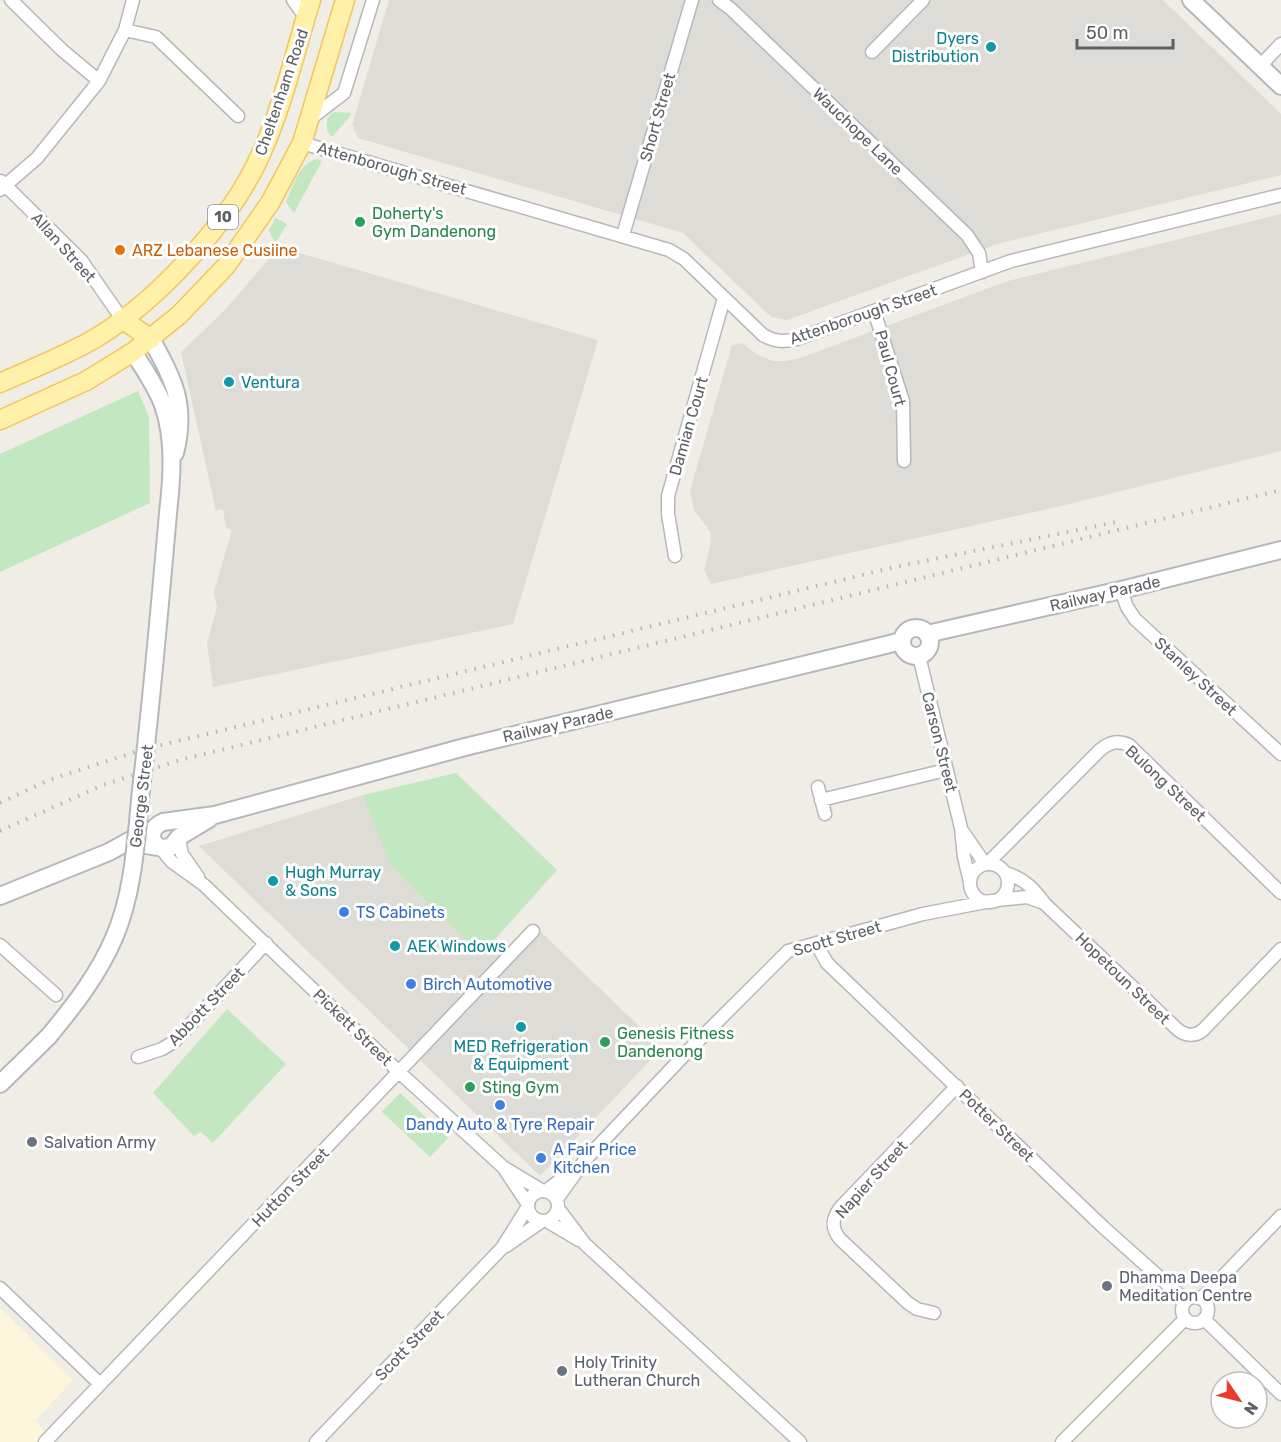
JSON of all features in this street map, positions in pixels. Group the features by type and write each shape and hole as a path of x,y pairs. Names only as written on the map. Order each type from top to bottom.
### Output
{"main road":[{"name":"Cheltenham Road","path":"151,339 192,303 236,254 270,203 302,143 345,0"},
{"path":"1191,0 1281,86"},
{"name":"Cheltenham Road","path":"0,383 98,337 162,286 202,244 237,199 261,155 285,87 308,9"},
{"path":"122,319 151,339"},
{"path":"122,319 133,352"},
{"name":"10","path":"0,420 86,381 151,339"},
{"name":"George Street","path":"0,1084 48,1037 85,991 115,936 132,870 149,724 172,465 180,431 180,413 170,373 151,339"},
{"name":"George Street","path":"133,352 153,383 164,407 172,465"},
{"name":"Railway Parade","path":"927,634 1121,590 1281,550"},
{"path":"912,628 921,629 927,634 930,646 925,653 919,656 908,654 902,646 902,641 905,633 912,628"},
{"name":"Railway Parade","path":"163,823 215,815 465,747 902,641"},
{"name":"Railway Parade","path":"179,838 215,815"},
{"path":"158,846 153,841 152,833 163,823"},
{"path":"0,896 109,852 163,823 171,823 177,828 179,838 171,847 141,845 109,852"}],"street":[{"path":"11,0 62,50 99,81"},
{"path":"2,185 37,158 99,81 125,30 133,0"},
{"path":"293,0 308,9"},
{"path":"310,119 338,99 345,90 373,0"},
{"name":"Short Street","path":"623,235 692,0"},
{"name":"Wauchope Lane","path":"719,0 740,17 967,235 979,253 982,272"},
{"path":"872,52 923,0"},
{"path":"125,30 156,37 238,116"},
{"path":"1260,66 1281,44"},
{"name":"Attenborough Street","path":"302,143 665,248 678,254 763,335 771,340 781,341 797,339 1011,261 1281,195"},
{"name":"Allan Street","path":"2,185 81,261 122,319"},
{"name":"Damian Court","path":"675,556 668,514 668,496 724,298"},
{"name":"Paul Court","path":"874,311 903,401 904,461"},
{"name":"Stanley Street","path":"1121,590 1127,607 1135,618 1281,754"},
{"name":"Carson Street","path":"919,656 961,828 970,883"},
{"name":"Bulong Street","path":"986,864 1100,750 1107,744 1121,741 1129,745 1281,893"},
{"path":"821,800 946,770"},
{"path":"818,787 825,814"},
{"name":"Carson Street","path":"961,828 986,864"},
{"name":"Bulong Street","path":"1004,872 1008,852 1023,829"},
{"name":"Pickett Street","path":"179,838 182,854 204,885"},
{"name":"Pickett Street","path":"158,846 172,862 204,885 399,1072 503,1167 543,1190"},
{"path":"992,901 1000,898 1008,883 1004,872 998,866 986,864 975,871 970,883 972,891 978,898 992,901 1027,897 1045,904"},
{"name":"Hopetoun Street","path":"1004,872 1028,884 1045,904 1177,1029 1187,1035 1195,1035 1203,1030 1281,949"},
{"name":"Scott Street","path":"543,1190 585,1160 779,958 794,948 923,914 958,902 966,893 970,883"},
{"name":"Scott Street","path":"923,914 992,901"},
{"name":"Hutton Street","path":"45,1442 533,931"},
{"name":"Abbott Street","path":"138,1057 162,1049 175,1041 266,943"},
{"name":"Potter Street","path":"816,943 827,963 1102,1226 1186,1301"},
{"path":"0,945 56,995"},
{"name":"Napier Street","path":"934,1313 914,1308 908,1303 840,1239 834,1231 833,1222 840,1208 957,1086"},
{"name":"Scott Street","path":"557,1203 585,1160"},
{"name":"Pickett Street","path":"503,1167 527,1205"},
{"path":"585,1244 544,1221 532,1217 527,1205 532,1194 543,1190 550,1192 585,1244 800,1442"},
{"path":"544,1221 554,1216 557,1203"},
{"name":"Scott Street","path":"502,1248 527,1205"},
{"path":"1201,1299 1281,1216"},
{"name":"Scott Street","path":"316,1442 502,1248 544,1221"},
{"path":"0,1288 100,1384"},
{"path":"1194,1297 1205,1302 1208,1310 1204,1319 1196,1323 1185,1319 1182,1310 1186,1301 1194,1297"},
{"path":"1062,1442 1185,1319"},
{"path":"1204,1319 1281,1394"}],"shaded area":[{"path":"389,0 1163,0 1281,114 1281,175 1000,243 787,320 771,317 683,233 358,138 352,125"},
{"path":"1281,214 1281,451 1065,505 711,584 704,570 711,533 694,510 690,491 732,345 742,343 758,355 773,361 800,358 1008,281"},
{"path":"279,247 598,340 513,624 213,687 207,643 217,607 214,592 232,530 226,528 223,509 216,511 181,352 225,310"},
{"path":"363,795 394,862 509,965 541,932 662,1048 540,1176 199,846"},
{"path":"0,1308 73,1380 35,1421 55,1442 0,1442"}],"green space":[{"path":"334,112 351,113 351,115 331,136 327,130 327,118"},
{"path":"317,159 322,161 294,213 286,202 291,189 301,170"},
{"path":"276,218 287,224 275,244 269,230"},
{"path":"138,391 149,417 150,503 0,572 0,454"},
{"path":"456,773 557,870 481,955 390,865 363,795"},
{"path":"227,1009 286,1064 213,1143 201,1132 194,1136 153,1093"},
{"path":"400,1093 448,1138 430,1157 382,1112"}],"railway":[{"path":"0,831 103,785 180,760 1281,490"},
{"path":"0,803 49,780 141,750 895,567 1122,521"}],"place":[{"name":"Dyers Distribution","path":"991,47"},
{"name":"Doherty's Gym Dandenong","path":"360,222"},
{"name":"ARZ Lebanese Cusiine","path":"120,250"},
{"name":"Ventura","path":"229,382"},
{"name":"Hugh Murray & Sons","path":"273,881"},
{"name":"TS Cabinets","path":"344,912"},
{"name":"AEK Windows","path":"395,946"},
{"name":"Birch Automotive","path":"411,984"},
{"name":"MED Refrigeration & Equipment","path":"521,1027"},
{"name":"Genesis Fitness Dandenong","path":"605,1042"},
{"name":"Sting Gym","path":"470,1087"},
{"name":"Dandy Auto & Tyre Repair","path":"500,1105"},
{"name":"Salvation Army","path":"32,1142"},
{"name":"A Fair Price Kitchen","path":"541,1158"},
{"name":"Dhamma Deepa Meditation Centre","path":"1107,1286"},
{"name":"Holy Trinity Lutheran Church","path":"562,1371"}]}
